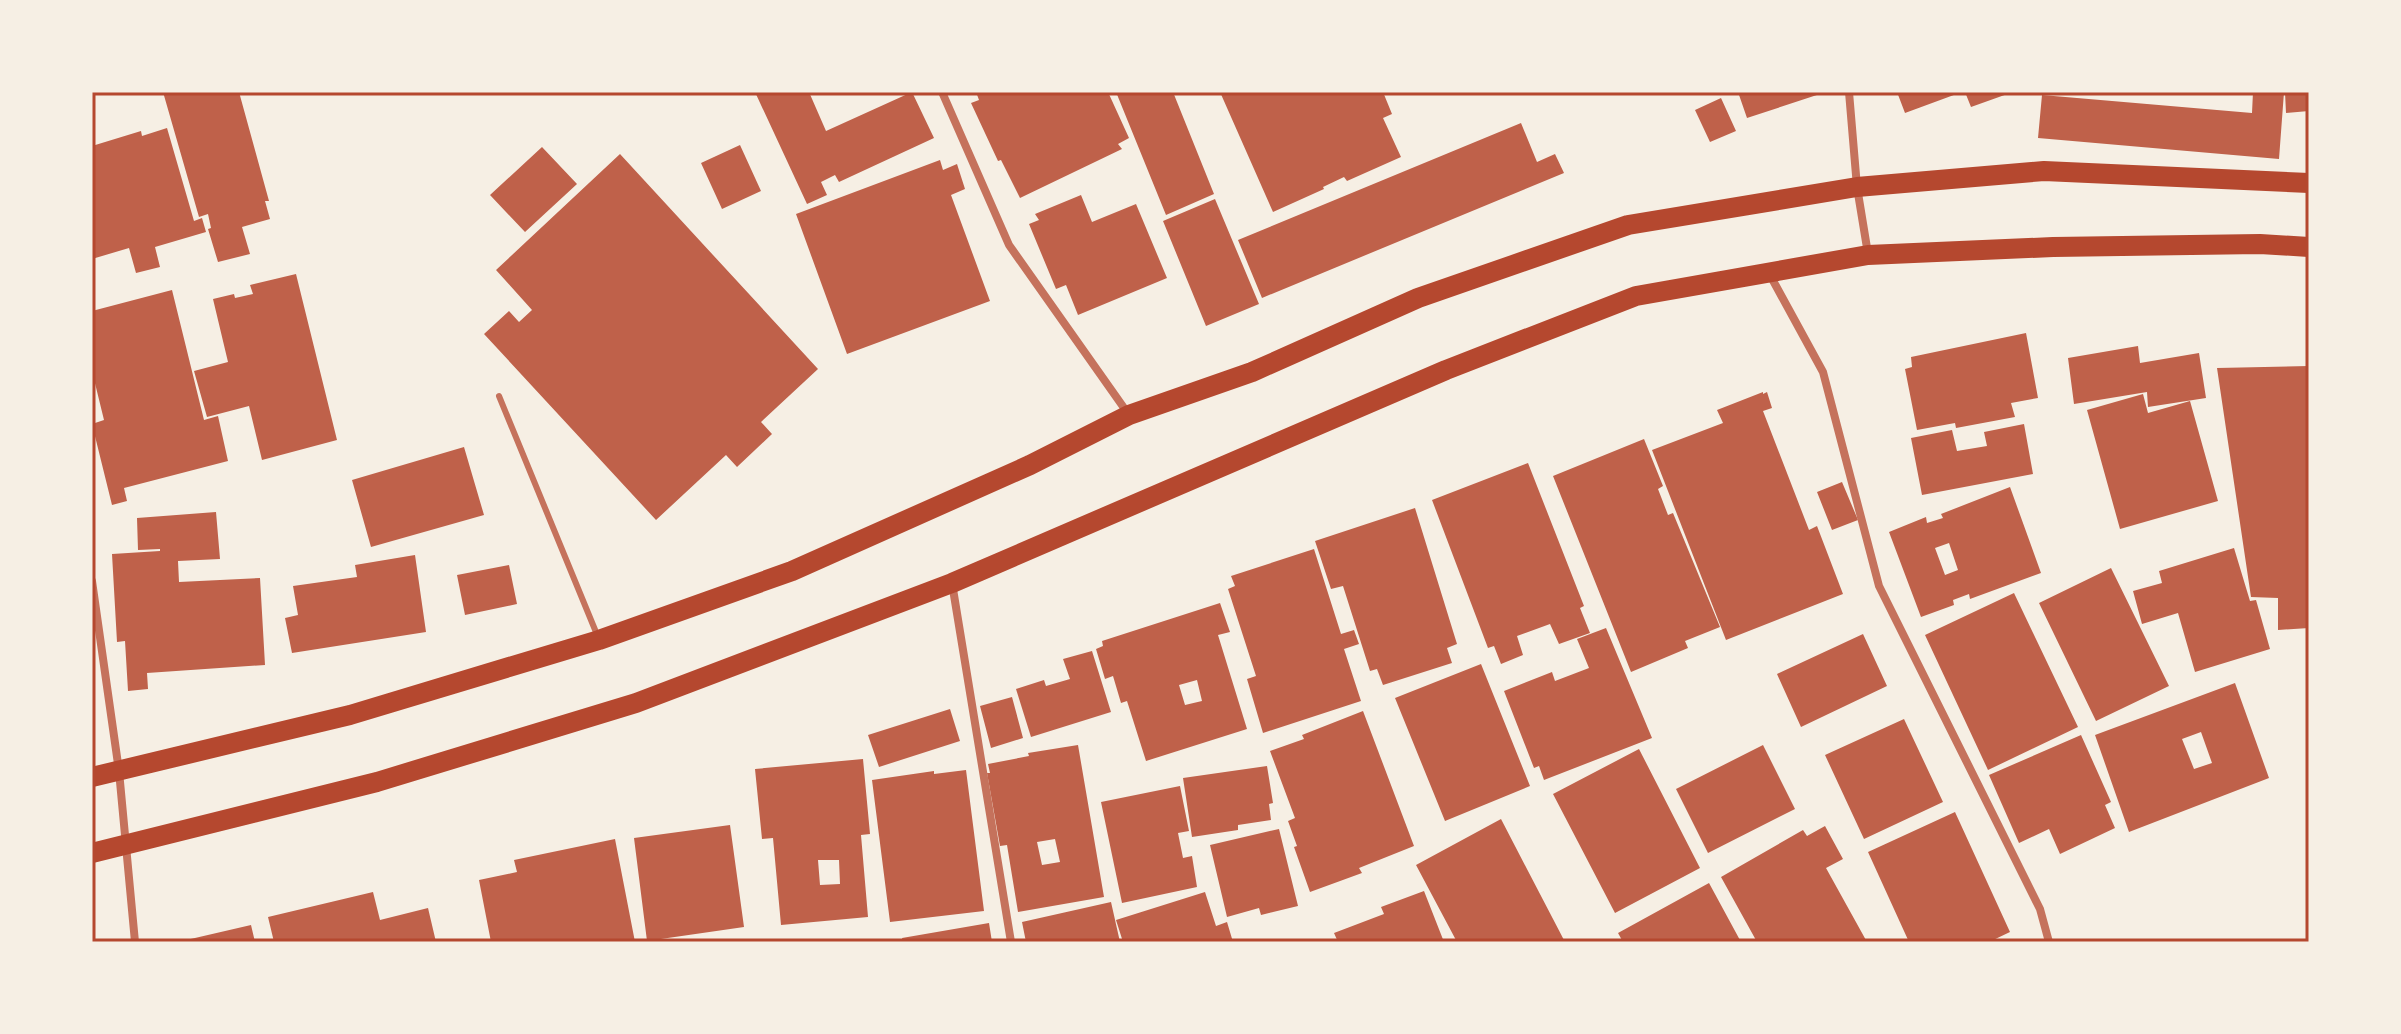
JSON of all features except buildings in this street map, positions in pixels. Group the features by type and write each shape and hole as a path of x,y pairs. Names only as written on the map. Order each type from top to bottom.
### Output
{"main road":[{"path":"92,777 350,715 599,640 792,571 1030,465 1129,415 1252,372 1418,298 1628,225 1857,187 2044,171 2309,183"},
{"path":"92,853 377,782 636,703 952,583 1446,370 1636,296 1868,255 2101,246 2260,244 2309,247"}],"street":[{"path":"942,92 1009,245 1129,415"},
{"path":"1849,92 1857,187 1868,255"},
{"path":"1769,273 1823,372 1879,586 2040,909 2049,942"},
{"path":"92,581 119,771 135,942"},
{"path":"952,583 1011,942"}],"lane":[{"path":"499,396 599,640"}]}
